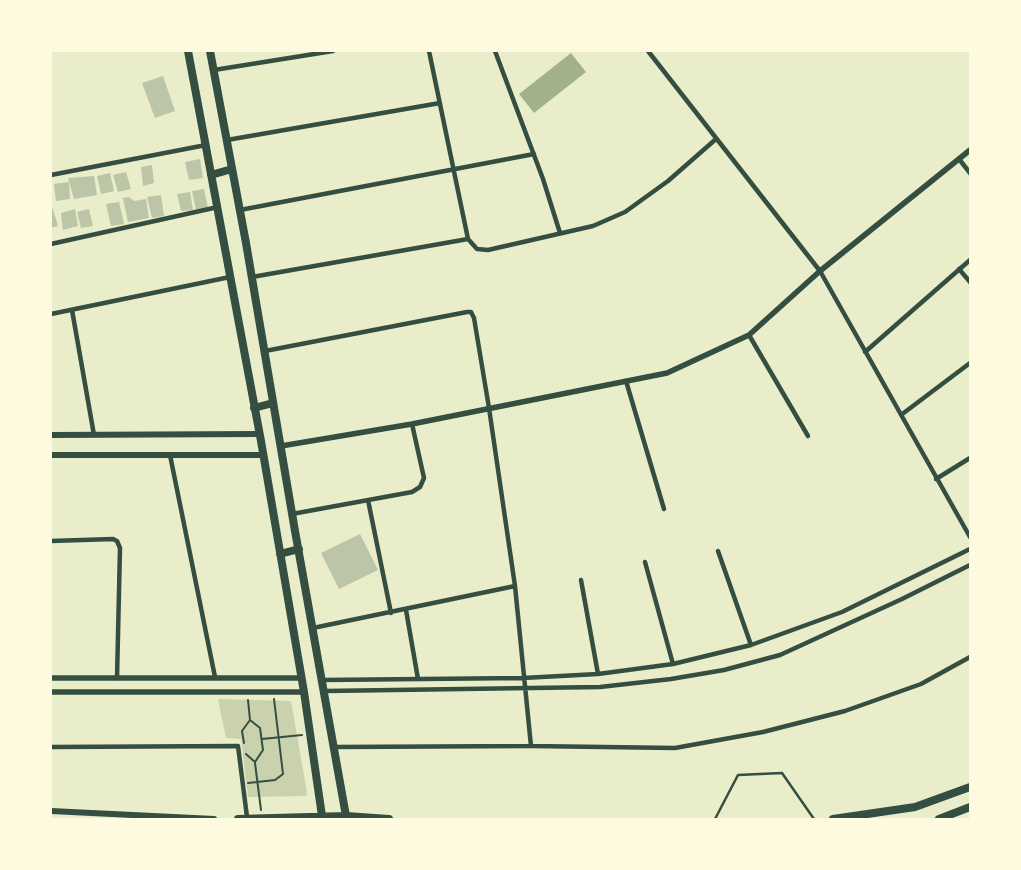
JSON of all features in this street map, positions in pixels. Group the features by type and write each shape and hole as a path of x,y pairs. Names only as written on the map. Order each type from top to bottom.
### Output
{"main road":[{"path":"188,51 218,207 302,678 322,816"},
{"path":"210,51 252,277 346,816"},
{"path":"211,175 232,169"},
{"path":"254,408 273,403"},
{"path":"51,435 259,434"},
{"path":"51,455 262,455"},
{"path":"280,554 298,549"},
{"path":"833,819 914,807 970,787"},
{"path":"939,819 970,807"},
{"path":"51,811 214,819"},
{"path":"238,819 247,817 322,816 388,819"}],"street":[{"path":"214,70 333,51"},
{"path":"429,51 468,238 477,249 488,250 593,226 626,212 668,181 716,138"},
{"path":"495,51 534,154 560,233"},
{"path":"648,51 820,271 970,537"},
{"path":"227,140 440,102"},
{"path":"51,175 206,145"},
{"path":"281,446 412,424 667,373 749,335 820,271 970,150"},
{"path":"240,210 534,154"},
{"path":"958,159 970,173"},
{"path":"51,244 218,207"},
{"path":"252,277 468,238"},
{"path":"865,352 970,260"},
{"path":"959,269 970,282"},
{"path":"51,314 230,277"},
{"path":"72,310 94,435"},
{"path":"265,351 471,312 474,318 489,408 515,586 524,690 532,746"},
{"path":"749,335 808,436"},
{"path":"901,416 970,363"},
{"path":"626,381 664,509"},
{"path":"292,514 412,492 420,487 424,478 412,424"},
{"path":"170,455 215,678"},
{"path":"936,479 970,458"},
{"path":"368,500 391,613"},
{"path":"51,541 113,539 117,541 120,548 117,678"},
{"path":"322,680 523,678 598,674 673,664 751,646 842,612 970,549"},
{"path":"718,551 751,646"},
{"path":"645,562 673,664"},
{"path":"324,691 524,690 600,687 671,679 724,670 780,655 970,565"},
{"path":"581,580 598,674"},
{"path":"313,628 515,586"},
{"path":"406,610 418,679"},
{"path":"335,747 532,746 675,748 763,732 845,712 921,684 970,657"},
{"path":"51,678 302,678"},
{"path":"51,692 304,692"},
{"path":"51,747 238,746 247,817"}],"lane":[{"path":"714,819 738,775 782,773 814,819"}],"path":[{"path":"244,746 242,731 250,720 247,692"},
{"path":"243,784 275,780 283,774 273,692"},
{"path":"250,720 260,728 262,739 263,750 255,762 262,817"},
{"path":"262,739 310,734"},
{"path":"245,754 255,762"}],"shaded area":[{"path":"571,53 586,72 534,113 519,94"},
{"path":"218,699 291,701 306,796 248,797 241,739 226,738"}],"building":[{"path":"163,76 175,111 155,118 142,83"},
{"path":"200,159 203,178 189,180 185,162"},
{"path":"152,165 154,183 143,186 141,167"},
{"path":"126,172 131,189 118,192 113,175"},
{"path":"110,173 114,191 101,194 97,176"},
{"path":"94,176 97,195 74,199 68,178"},
{"path":"69,182 70,199 56,201 54,184"},
{"path":"204,189 208,208 196,210 192,191"},
{"path":"190,192 193,210 181,211 177,194"},
{"path":"161,195 164,216 152,218 147,197"},
{"path":"129,197 134,201 146,199 149,218 128,222 123,198"},
{"path":"119,202 124,224 111,226 106,204"},
{"path":"51,203 58,226 51,228"},
{"path":"75,209 78,226 63,230 61,213"},
{"path":"89,209 93,226 81,228 77,212"},
{"path":"360,534 378,570 339,589 321,553"}]}
